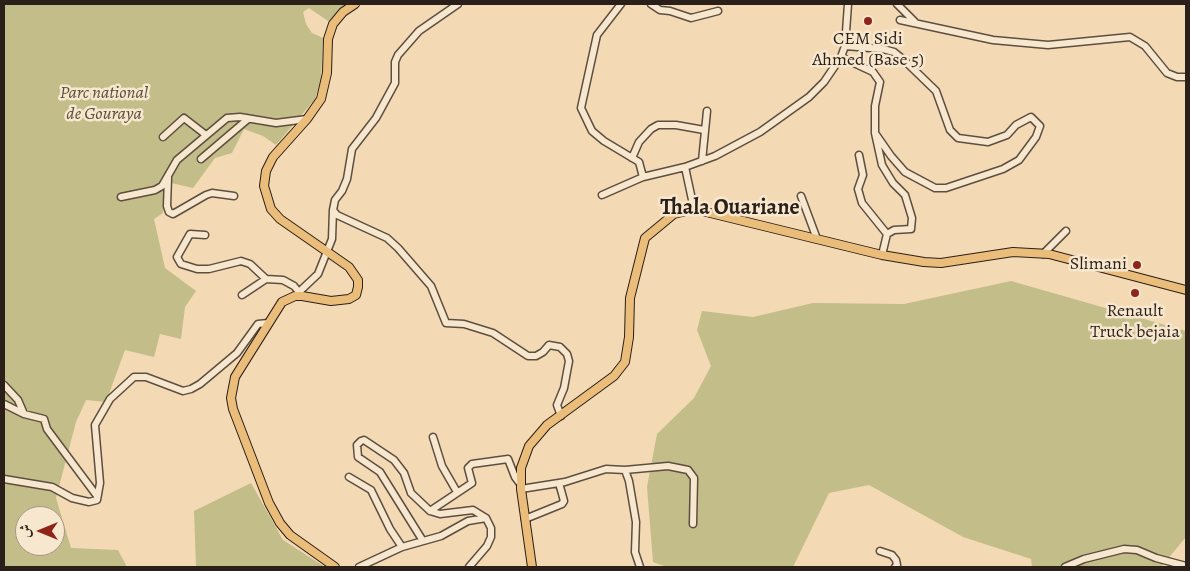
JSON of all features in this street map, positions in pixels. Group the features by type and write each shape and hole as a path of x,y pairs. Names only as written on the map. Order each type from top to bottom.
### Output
{"main road":[{"path":"335,567 290,535 280,524 269,503 233,409 232,388 235,377 282,302 301,294 331,301 349,299 356,295 358,280 355,273 280,220 271,210 264,186 266,170 273,157 307,119 321,99 325,88 328,39 333,24 343,12 355,4"},
{"path":"532,567 521,487 521,468 529,446 548,425 614,376 625,362 629,337 630,298 645,238 674,214 694,209 882,255 941,263 1013,252 1043,254 1186,290"}],"street":[{"path":"242,295 266,279 283,280 294,286 301,294 318,274 332,239 335,200 342,191 347,179 352,149 376,118 395,83 395,62 398,55 419,31 458,4"},
{"path":"621,4 597,35 581,108 592,131 604,141 639,162 643,177"},
{"path":"651,4 660,10 669,7 697,18 718,11"},
{"path":"602,195 643,177 685,167 715,156 760,132 809,97 824,82 842,57 845,46 848,4"},
{"path":"897,4 916,23"},
{"path":"900,20 993,40 1048,45 1130,37 1145,46 1167,73 1177,77 1186,77"},
{"path":"845,46 883,49 894,52 904,60 936,91 950,130 958,138 988,142 1008,135 1016,125 1031,117 1040,126 1036,137 1019,160 1003,169 946,188 934,188 906,172 891,156 875,133"},
{"path":"842,57 873,72 880,82 875,106 875,133 882,165 893,183 905,195 912,218 911,229 894,230 887,234 882,255"},
{"path":"702,161 707,110"},
{"path":"121,197 155,190 168,177 177,160 227,118 232,117 276,123 307,119"},
{"path":"163,137 184,118 206,135"},
{"path":"201,159 248,119"},
{"path":"632,158 639,142 651,129 658,126 676,125 704,130"},
{"path":"858,155 863,175 858,189 862,203 887,234"},
{"path":"685,167 694,209"},
{"path":"168,177 167,206 169,212 173,214 212,193 234,196"},
{"path":"801,196 817,239"},
{"path":"333,210 337,215 387,238 398,248 431,286 446,323 464,324 493,333 528,356 536,356 549,345 560,348 567,354 569,361 564,388 557,405 561,416"},
{"path":"1043,254 1066,231"},
{"path":"205,235 190,234 177,257 181,264 197,269 209,269 241,260 250,264 266,279"},
{"path":"4,479 52,487 72,498 89,502 97,500 100,482 95,425 102,410 120,388 134,377 146,376 183,391 191,388 200,384 238,353 258,324 268,323"},
{"path":"4,385 18,400 24,414"},
{"path":"4,404 24,414 44,419 47,429 98,496"},
{"path":"433,437 442,466 457,492"},
{"path":"423,541 380,472 358,457 357,445 361,441 364,440 394,460 404,473 411,493 430,511 440,514 473,510 486,518 491,528 491,537 487,546 469,567"},
{"path":"430,511 472,482 469,465 506,458 521,487 559,483 606,468 625,470 668,466 688,470 694,478 694,524"},
{"path":"625,470 629,480 636,522 635,552 640,567"},
{"path":"349,477 371,490 390,529 402,547"},
{"path":"525,519 562,504 564,501 559,483"},
{"path":"358,567 402,547 441,536 468,521 486,518"},
{"path":"1065,567 1084,559 1124,549 1137,550 1156,558 1186,566"},
{"path":"880,551 892,555 896,560 897,565 895,567"}],"green space":[{"name":"Parc national de Gouraya","path":"4,4 346,4 328,21 309,8 303,12 306,24 312,33 323,38 321,80 315,99 276,145 263,136 244,129 232,153 215,158 193,188 167,182 163,213 154,219 165,268 196,291 185,307 181,339 160,334 154,357 125,350 106,402 86,400 76,422 56,498 58,506 15,506 15,556 65,556 65,528 71,548 118,550 127,567 4,567"},
{"path":"1011,281 1186,331 1186,537 1161,567 1032,567 1031,559 963,537 869,485 829,493 793,567 667,567 653,562 647,487 657,434 694,398 711,366 697,330 702,311 753,317 813,303 904,304"},
{"path":"251,483 283,540 325,567 196,567 194,511"}],"place":[{"name":"CEM Sidi Ahmed (Base 5)","path":"868,21"},
{"name":"Slimani","path":"1137,265"},
{"name":"Renault Truck bejaia","path":"1135,293"}],"district":[{"name":"Thala Ouariane","path":"730,209"}]}
